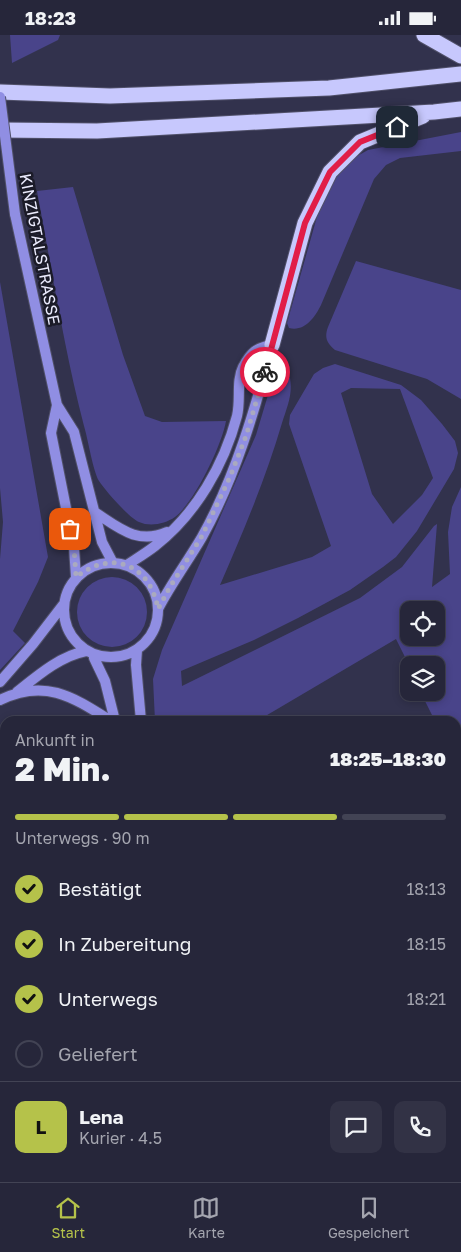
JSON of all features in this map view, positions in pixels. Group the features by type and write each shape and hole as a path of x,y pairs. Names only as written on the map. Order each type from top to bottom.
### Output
{"highway":[{"path":"424,35 461,56"},
{"path":"0,92 110,96 329,88 461,73"},
{"path":"0,130 98,131 461,109"},
{"path":"272,345 305,223 330,172 360,142 434,112"}],"street":[{"name":"KINZIGTALSTRASSE","path":"0,97 15,214 57,405 74,431 102,543 113,563"},
{"path":"127,565 156,545 192,509 228,445 238,413 242,369 258,348 272,345 246,436 230,477 202,536 158,609"},
{"name":"KINZIGTALSTRASSE","path":"57,405 51,433 74,548 76,577"},
{"path":"96,513 129,533 142,537 152,537 174,528"},
{"path":"0,682 63,605 70,586 76,577 87,569 99,564 127,565 140,572 149,582 156,595 157,621 153,632 137,650 118,657 98,656 86,651 68,631 64,619 63,605"},
{"path":"137,650 136,665 141,716"},
{"path":"0,700 16,692 36,676 60,661 86,651"},
{"path":"98,656 94,658 105,681 114,716"},
{"path":"16,692 32,690 57,692 75,699 103,716"}],"shaded area":[{"path":"10,35 60,35 58,40 12,63"},
{"path":"461,132 461,151 400,158 386,165 374,179 319,310 305,326 295,329 289,328 287,323 322,199 332,179 345,163 368,150"},
{"path":"73,187 123,355 145,416 162,422 226,421 219,444 198,487 175,517 162,523 143,524 129,515 99,481 93,463 64,339 37,191"},
{"path":"356,261 461,290 461,399 427,379 335,350 330,345 326,337 328,327"},
{"path":"0,282 48,557 38,582 13,631 25,643 0,670 0,559 3,522 0,488"},
{"path":"335,364 401,385 421,400 455,441 458,453 454,469 417,531 396,557 350,590 298,618 254,640 181,671 182,686 360,598 402,567 437,524 432,587 450,574 448,532 452,507 461,487 461,716 432,716 425,701 445,701 445,656 404,656 396,639 265,716 155,716 153,679 162,650 256,435 274,375 290,378 291,390 289,401 276,444 246,525 220,585 312,557 331,546 289,424 290,415 314,374 323,368","holes":["351,388 400,389 433,478 422,495 393,524 372,494 341,393"]},
{"path":"112,577 125,580 137,587 144,599 147,612 144,625 137,637 125,644 112,647 99,644 87,637 80,625 77,612 80,599 87,587 99,580"}],"way so far":[{"path":"70,529 74,548 76,577 87,569 99,564 127,565 140,572 149,582 156,595 158,609 202,536 230,477 246,436 265,372"}],"route":[{"path":"265,372 305,223 330,172 360,142 397,127"}]}
